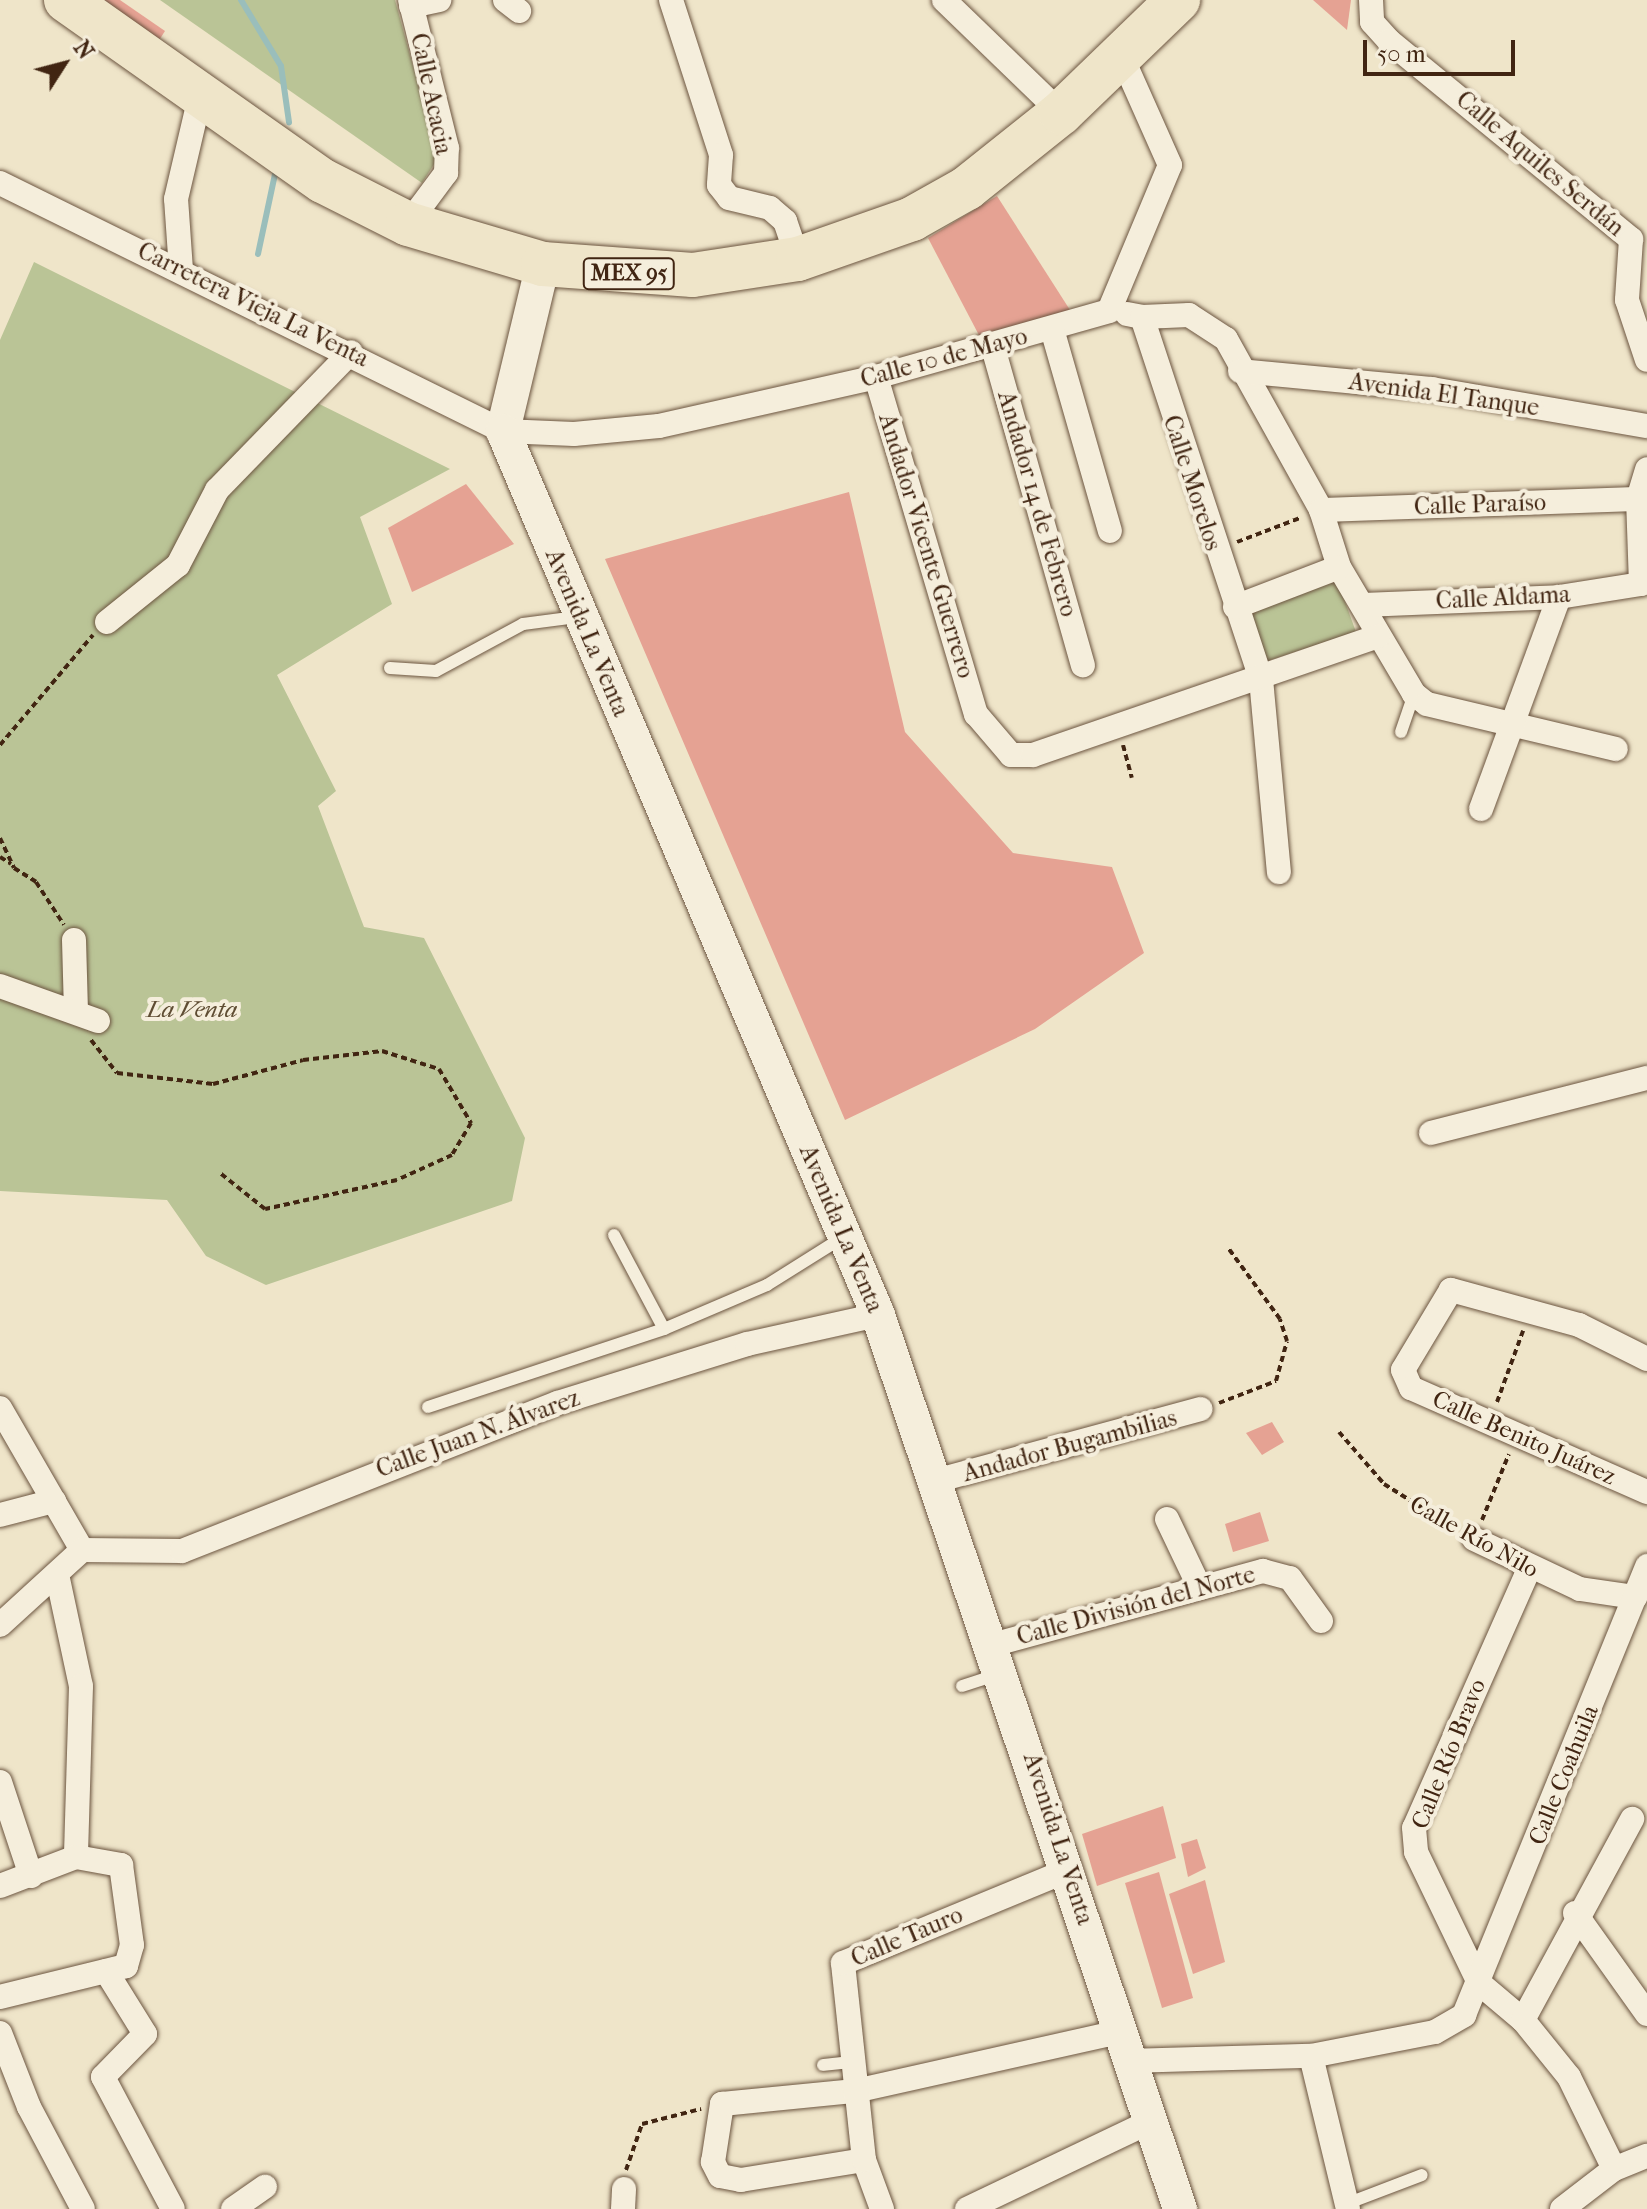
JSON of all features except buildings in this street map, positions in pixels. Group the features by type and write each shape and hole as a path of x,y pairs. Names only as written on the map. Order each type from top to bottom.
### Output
{"highway":[{"name":"MEX 95","path":"66,0 323,181 408,224 543,264 693,275 798,259 912,219 967,188 1061,113 1178,0"}],"main road":[{"path":"503,431 543,264"},
{"name":"Avenida La Venta","path":"503,431 878,1315 939,1480 1069,1870 1147,2123 1180,2209"}],"street":[{"path":"410,3 439,0"},
{"path":"671,0 721,155 719,185 729,198 770,208 785,221 798,259"},
{"path":"944,0 1061,113"},
{"name":"Calle Aquiles Serdán","path":"1371,0 1372,22 1389,41 1639,240 1627,300 1647,360"},
{"name":"Calle Acacia","path":"408,224 446,173 447,148 410,3"},
{"path":"1122,57 1170,165 1109,311 1142,317 1166,311 1208,324 1226,339 1240,371 1321,510 1339,567 1414,694 1427,704 1513,720 1616,749"},
{"path":"181,270 176,199 200,97"},
{"name":"Carretera Vieja La Venta","path":"0,183 351,352 503,431"},
{"name":"Calle 10 de Mayo","path":"503,431 574,434 659,426 876,377 1109,311"},
{"name":"Calle Morelos","path":"1142,317 1213,550 1261,679 1279,872"},
{"path":"1052,329 1110,531"},
{"name":"Andador 14 de Febrero","path":"992,344 1083,665"},
{"path":"107,622 178,565 217,490 351,352"},
{"name":"Avenida El Tanque","path":"1240,371 1432,389 1647,426"},
{"name":"Andador Vicente Guerrero","path":"876,377 976,714 1011,755 1033,755 1109,727"},
{"path":"1638,499 1647,469"},
{"name":"Calle Paraíso","path":"1321,510 1638,499"},
{"name":"Calle Aldama","path":"1363,605 1559,597 1641,584 1638,499"},
{"path":"1235,607 1339,567"},
{"path":"1481,809 1559,597"},
{"path":"1109,727 1261,679 1378,636"},
{"path":"0,986 87,1016 74,940"},
{"path":"1431,1133 1647,1078"},
{"name":"Calle Benito Juárez","path":"1531,1310 1451,1290 1443,1294 1404,1380 1517,1435 1647,1492"},
{"path":"1531,1310 1647,1359"},
{"name":"Calle Juan N. Álvarez","path":"82,1550 182,1551 558,1403 747,1344 878,1315"},
{"path":"0,1408 12,1448 54,1501 82,1550 58,1579 0,1625"},
{"name":"Andador Bugambilias","path":"939,1480 1201,1409"},
{"path":"0,1515 54,1501"},
{"path":"1167,1519 1199,1586"},
{"name":"Calle Río Nilo","path":"1474,1539 1529,1569 1580,1589 1635,1597"},
{"name":"Calle Coahuila","path":"722,2104 855,2091 1123,2046 1311,2056 1435,2032 1464,2015 1479,1983 1647,1566"},
{"name":"Calle Río Bravo","path":"1479,1983 1416,1852 1414,1828 1529,1569"},
{"name":"Calle División del Norte","path":"997,1659 1199,1586 1280,1570 1321,1621"},
{"path":"58,1579 81,1686 76,1857"},
{"path":"0,1782 31,1876"},
{"path":"1523,2020 1575,1913 1632,1819"},
{"path":"0,1886 76,1857 124,1868 130,1958 106,1971 0,1997"},
{"name":"Calle Tauro","path":"882,2209 864,2160 843,1963 1069,1870"},
{"path":"1575,1913 1645,2003"},
{"path":"106,1971 145,2034 103,2077 173,2209"},
{"path":"1479,1983 1523,2020 1569,2077 1614,2169"},
{"path":"0,2033 29,2107 83,2209"},
{"path":"1311,2056 1347,2206"},
{"path":"722,2104 713,2162 720,2176 741,2180 864,2160"},
{"path":"967,2209 1147,2123"},
{"path":"1562,2209 1614,2169 1647,2156"},
{"path":"233,2209 265,2187"}],"lane":[{"path":"390,668 436,671 523,624 581,617"},
{"path":"1401,732 1414,694"},
{"path":"614,1235 664,1329"},
{"path":"428,1407 664,1329 767,1285 845,1236"},
{"path":"962,1686 997,1659"},
{"path":"823,2065 852,2062"},
{"path":"1347,2206 1422,2175"}],"path":[{"path":"1213,550 1321,510"},
{"path":"0,745 107,622"},
{"path":"1109,727 1132,778"},
{"path":"0,838 14,868"},
{"path":"0,857 36,882 74,940"},
{"path":"87,1016 71,1015 117,1073 213,1084 303,1060 382,1051 439,1069 471,1123 452,1155 397,1180 265,1209 220,1173"},
{"path":"1201,1409 1276,1381 1286,1360 1280,1319 1229,1249"},
{"path":"1490,1421 1531,1310"},
{"name":"Calle Río Nilo","path":"1339,1432 1384,1484 1474,1539"},
{"path":"1474,1539 1517,1435"},
{"path":"623,2199 630,2142 642,2124 722,2104"}],"green space":[{"path":"160,0 395,0 438,158 422,183"},
{"name":"La Venta","path":"34,262 450,469 360,517 392,604 277,675 336,791 318,806 364,927 424,938 525,1138 512,1201 266,1285 206,1256 167,1200 0,1191 0,340"},
{"path":"1336,577 1356,632 1261,663 1248,611"}],"waterway":[{"path":"241,0 281,66 289,122"},
{"path":"258,254 275,174"}]}
